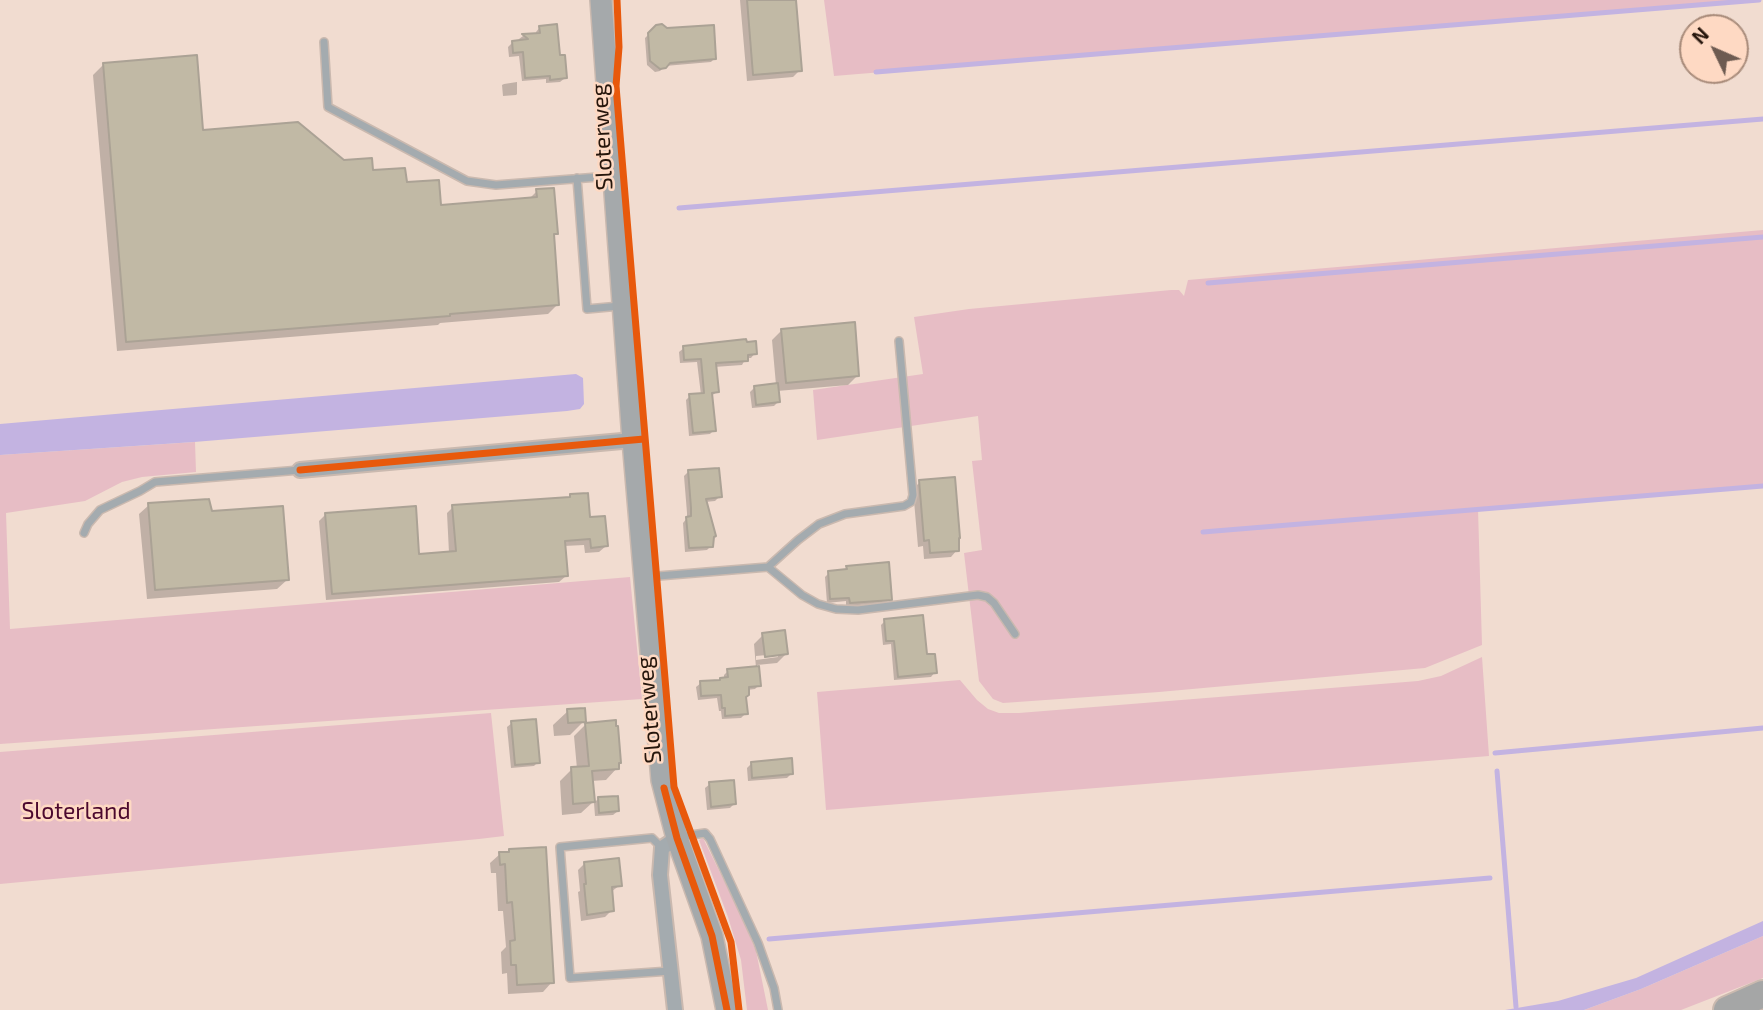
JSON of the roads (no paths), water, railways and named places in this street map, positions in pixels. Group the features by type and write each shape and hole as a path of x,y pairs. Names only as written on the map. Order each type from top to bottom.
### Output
{"highway":[{"path":"1727,1010 1763,994"}],"street":[{"name":"Sloterweg","path":"601,0 633,440 662,780 670,843 712,936 727,1010"},
{"path":"300,470 633,440"},
{"name":"Sloterweg","path":"670,843 660,875 675,1010"}],"lane":[{"path":"324,42 328,107 467,181 496,184 614,176"},
{"path":"577,178 587,309 624,305"},
{"path":"646,577 768,567 819,524 845,514 904,506 911,502 913,495 899,341"},
{"path":"84,533 100,510 155,482 300,470"},
{"path":"768,567 802,595 835,609 858,610 987,597 1015,634"},
{"path":"671,971 570,978 560,847 652,838 670,843 705,833 758,943 774,988 778,1010"}],"waterway":[{"path":"876,72 1759,0"},
{"path":"679,208 1763,119"},
{"path":"1208,283 1763,237"},
{"path":"1203,532 1763,486"},
{"path":"1495,753 1763,728"},
{"path":"1497,771 1516,1007"},
{"path":"769,939 1490,878"}],"park label":[{"name":"Sloterland","path":"76,811"}]}
